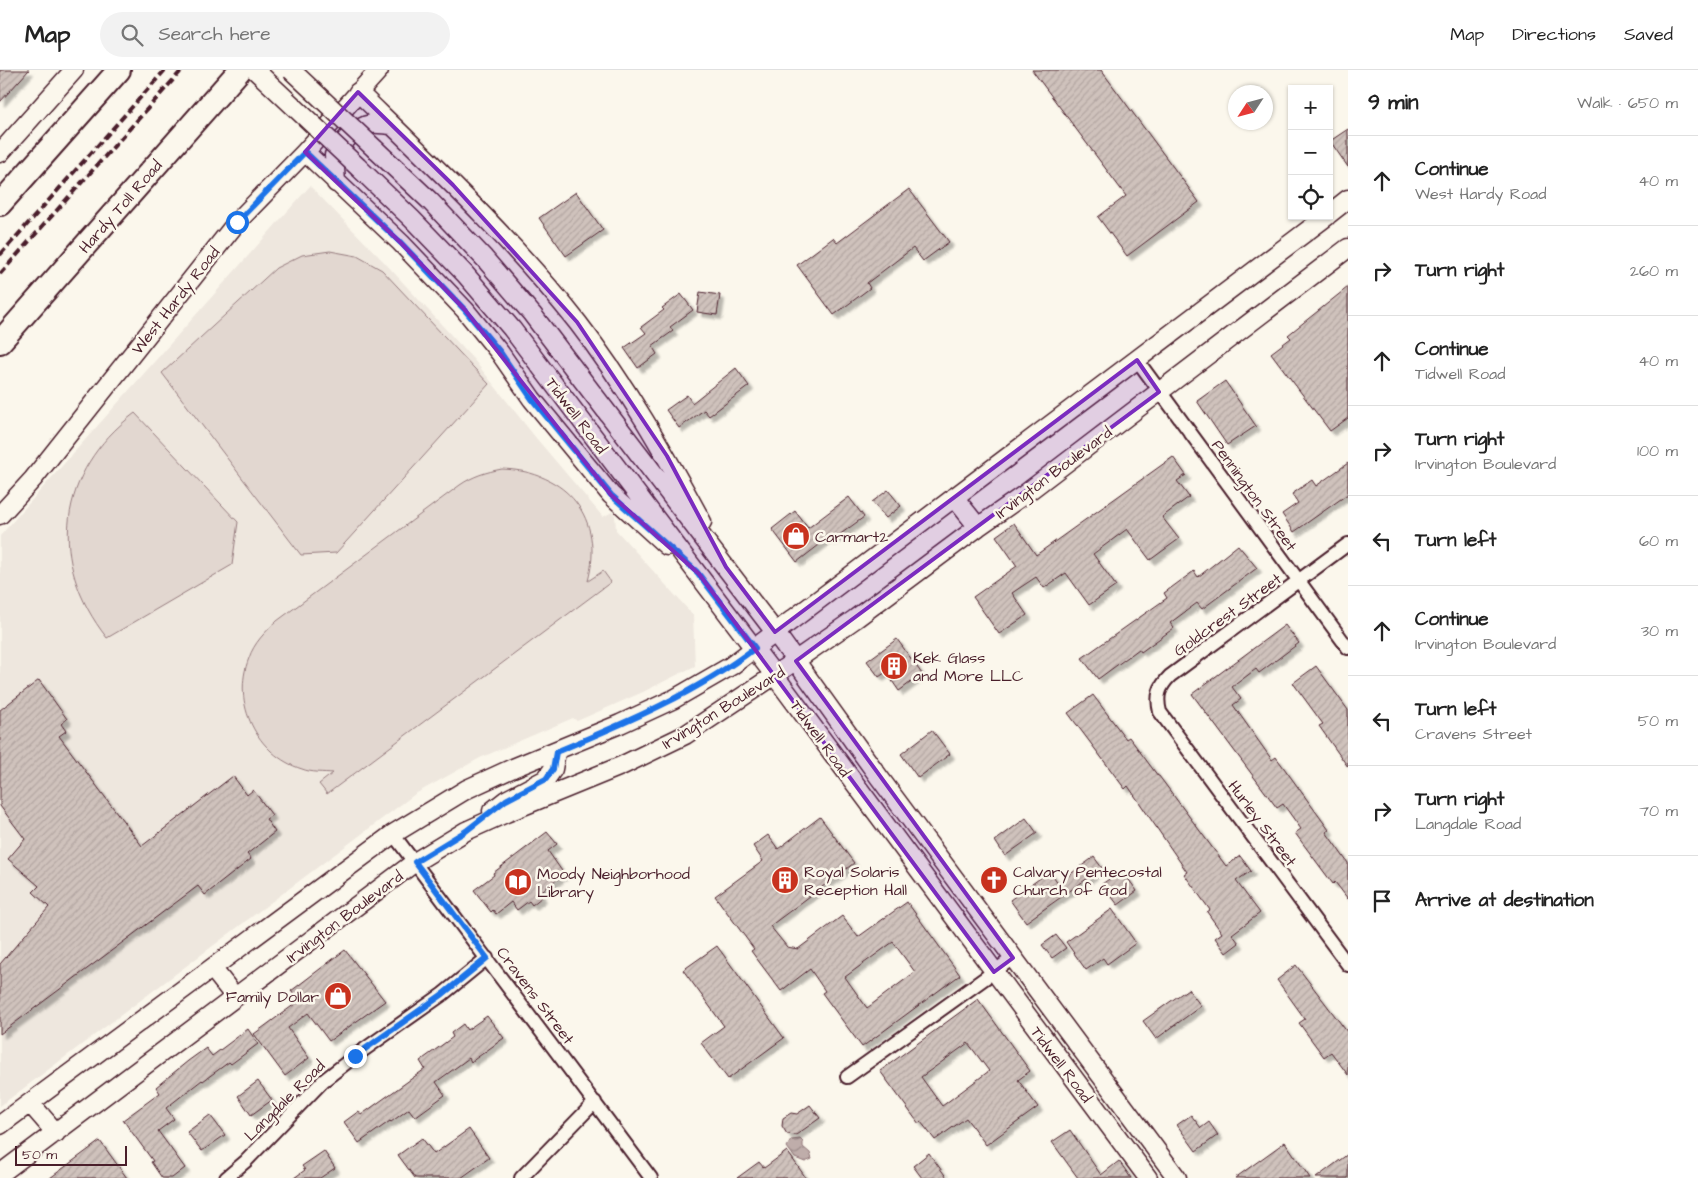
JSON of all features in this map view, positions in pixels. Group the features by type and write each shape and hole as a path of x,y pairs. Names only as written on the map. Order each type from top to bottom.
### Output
{"highway":[{"path":"0,204 119,70"},
{"name":"Hardy Toll Road","path":"0,342 240,70"}],"main road":[{"path":"0,152 74,70"},
{"name":"Tidwell Road","path":"255,70 412,219 512,329 755,648 1148,1178"},
{"name":"Tidwell Road","path":"291,70 443,216 484,258 532,314 775,632 879,777 1177,1178"},
{"name":"West Hardy Road","path":"0,515 33,479 237,222 305,152 379,70"},
{"path":"358,92 453,185 525,262 579,325 634,402 658,440 726,567"},
{"path":"336,183 334,154 343,143 359,128 372,124 392,125"},
{"path":"305,152 401,243 465,310 500,352 532,399 611,495 697,572"},
{"name":"Irvington Boulevard","path":"1333,211 1348,199"},
{"name":"Irvington Boulevard","path":"0,1125 392,834 467,789 513,768 556,752 674,699 731,666 1321,220"},
{"name":"Irvington Boulevard","path":"0,1174 415,862 466,831 620,766 684,735 775,676 1025,494 1348,248"},
{"path":"954,497 978,527"},
{"path":"466,831 506,800 546,779 553,769 556,752"},
{"path":"894,836 914,822"},
{"path":"212,968 235,997"},
{"path":"30,1103 56,1133"}],"street":[{"name":"Pennington Street","path":"1136,360 1348,648"},
{"name":"Goldcrest Street","path":"1157,697 1162,684 1170,676 1348,544"},
{"name":"Hurley Street","path":"1157,697 1160,712 1348,965"},
{"name":"Cravens Street","path":"392,834 415,862 651,1178"},
{"name":"Langdale Road","path":"226,1178 246,1161 323,1081 443,994 487,958"},
{"path":"847,1077 1013,958"},
{"path":"521,1178 595,1102"}],"highlighted area":[{"path":"358,92 453,185 577,322 667,456 726,567 775,632 1137,360 1159,392 796,661 1013,958 994,972 699,574 611,495 465,310 401,243 305,152"}],"shaded area":[{"path":"310,186 385,263 474,360 536,438 603,517 612,512 615,515 616,530 693,615 695,666 643,692 577,721 573,718 480,758 415,794 0,1106 0,536"},
{"path":"330,251 357,256 382,270 489,384 336,553 301,555 162,373 276,268 302,255"},
{"path":"135,413 238,522 232,565 107,638 88,609 75,579 69,549 69,519 76,490 89,462 109,436"},
{"path":"502,469 525,472 545,478 562,489 576,502 585,518 591,537 592,558 588,581 603,571 611,582 327,794 319,784 333,773 314,772 286,762 272,752 261,740 252,725 246,709 243,692 244,675 254,647 277,621 460,485 480,475"}],"water":[{"path":"800,1139 803,1142 803,1147 810,1153 812,1159 805,1162 795,1158 787,1147 791,1140"}],"building":[{"path":"0,70 29,70 0,102"},
{"path":"1032,70 1101,70 1199,202 1127,256 1098,217 1126,196"},
{"path":"1348,129 1348,167 1333,145 1333,139"},
{"path":"909,189 949,242 923,261 913,248 867,283 870,288 834,315 797,265 833,238 837,243"},
{"path":"576,192 603,230 566,256 539,218"},
{"path":"1348,287 1348,418 1330,431 1271,353 1291,338 1288,335"},
{"path":"700,292 720,295 717,315 697,312"},
{"path":"681,294 693,310 670,327 673,331 652,346 657,354 638,368 624,348 646,333 641,327 664,310 662,308"},
{"path":"736,368 749,386 709,416 704,410 679,428 666,410 687,395 692,403"},
{"path":"1225,381 1256,426 1227,445 1197,401"},
{"path":"1173,457 1186,475 1177,481 1189,497 1162,517 1179,539 1150,560 1127,529 1093,554 1116,586 1089,605 1066,573 1044,588 1036,577 1012,593 1027,615 999,634 973,597 1017,566 996,536 1014,523 1036,555"},
{"path":"1348,463 1348,494 1294,532 1282,514 1298,503 1292,494 1312,480 1316,486"},
{"path":"888,490 901,506 886,518 872,502"},
{"path":"849,497 864,517 831,541 828,538 797,562 772,529 795,511 808,528"},
{"path":"1238,545 1257,568 1202,609 1197,603 1170,623 1174,628 1141,652 1139,649 1098,679 1082,658 1167,598 1164,593 1194,571 1198,577"},
{"path":"1285,625 1299,643 1259,673 1256,669 1232,687 1241,699 1233,705 1272,760 1276,757 1329,830 1326,832 1348,863 1348,899 1335,882 1333,884 1295,833 1301,829 1283,804 1277,808 1192,694"},
{"name":"Kek Glass and More LLC","path":"897,639 922,674 899,691 886,672 879,677 867,661"},
{"path":"1316,666 1348,710 1348,767 1319,726 1323,724 1293,683"},
{"path":"39,680 67,719 61,724 66,731 59,736 142,846 233,776 247,795 253,790 272,815 266,819 275,832 247,854 251,859 205,895 198,886 0,1034 0,964 49,907 33,892 39,886 8,859 25,839 0,806 0,710"},
{"path":"1093,695 1126,739 1129,737 1226,866 1240,856 1251,871 1236,881 1260,913 1232,934 1239,943 1226,953 1215,938 1222,933 1207,912 1210,910 1184,874 1187,872 1128,786 1125,789 1068,713"},
{"path":"932,730 950,754 918,778 901,754"},
{"path":"820,817 854,863 770,926 787,947 798,949 842,916 858,937 907,902 960,975 862,1047 822,993 825,991 810,969 781,991 751,951 754,949 715,896 763,861 753,846 768,835 778,849","holes":["893,942 915,972 867,1008 845,977"]},
{"path":"1026,818 1037,833 1005,856 995,841"},
{"name":"Moody Neighborhood Library","path":"547,832 557,844 548,851 564,874 539,893 542,897 532,905 529,901 517,910 511,902 496,914 493,910 491,912 474,890"},
{"path":"1094,857 1102,868 1026,922 1010,900 1050,871 1058,883"},
{"path":"1122,870 1137,891 1118,905 1102,884"},
{"path":"1112,909 1136,943 1107,964 1103,958 1086,970 1066,942"},
{"path":"1056,935 1066,948 1052,958 1042,945"},
{"path":"717,946 784,1038 728,1079 701,1043 724,1026 683,970"},
{"name":"Family Dollar","path":"345,950 385,1001 329,1041 308,1013 288,1028 309,1058 285,1076 254,1034 299,1001 291,991"},
{"path":"1296,965 1348,1033 1348,1075 1331,1052 1324,1057 1299,1023 1305,1019 1277,980"},
{"path":"1188,989 1201,1006 1156,1039 1143,1021"},
{"path":"978,999 1030,1071 1018,1080 1038,1107 986,1145 966,1118 935,1140 921,1122 919,1124 880,1071","holes":["968,1043 989,1071 942,1106 921,1077"]},
{"path":"487,1016 504,1038 471,1062 469,1058 436,1082 445,1095 415,1117 409,1109 359,1143 344,1122 359,1111 361,1115 425,1069 420,1061 453,1037 451,1033 463,1024 467,1030"},
{"path":"248,1029 258,1044 231,1064 229,1062 202,1080 166,1108 174,1119 158,1131 185,1168 172,1178 162,1178 151,1162 153,1161 123,1120 160,1093 156,1087 188,1061 206,1048 212,1056"},
{"path":"258,1081 272,1100 251,1115 238,1096"},
{"path":"810,1105 820,1118 796,1135 787,1134 782,1126 783,1118 791,1113 797,1114"},
{"path":"210,1115 225,1135 202,1151 187,1132"},
{"path":"1191,1115 1201,1128 1209,1122 1218,1135 1196,1151 1177,1125"},
{"path":"469,1129 489,1158 461,1178 415,1178 398,1155 422,1138 434,1154"},
{"path":"1070,1130 1101,1175 1119,1161 1131,1178 1078,1178 1052,1142"},
{"path":"100,1141 127,1178 50,1178"},
{"path":"1285,1142 1310,1178 1235,1178"},
{"path":"324,1151 335,1168 320,1178 294,1178 305,1170 302,1166"},
{"path":"787,1151 806,1178 737,1178 759,1162 764,1168"},
{"path":"929,1153 947,1178 922,1178 913,1166"},
{"path":"1348,1154 1348,1178 1316,1178"}],"railway":[{"path":"0,255 165,70"},
{"path":"0,274 182,70"}],"place":[{"name":"Carmart2","path":"796,536"},
{"name":"Kek Glass and More LLC","path":"894,666"},
{"name":"Royal Solaris Reception Hall","path":"785,880"},
{"name":"Calvary Pentecostal Church of God","path":"994,880"},
{"name":"Moody Neighborhood Library","path":"518,882"},
{"name":"Family Dollar","path":"338,996"}],"route":[{"path":"237,222 305,152 401,243 465,310 500,352 532,399 565,441 611,495 697,572 755,648 731,666 674,699 556,752 553,769 546,779 506,800 466,831 415,862 487,958 443,994 355,1056"}]}
